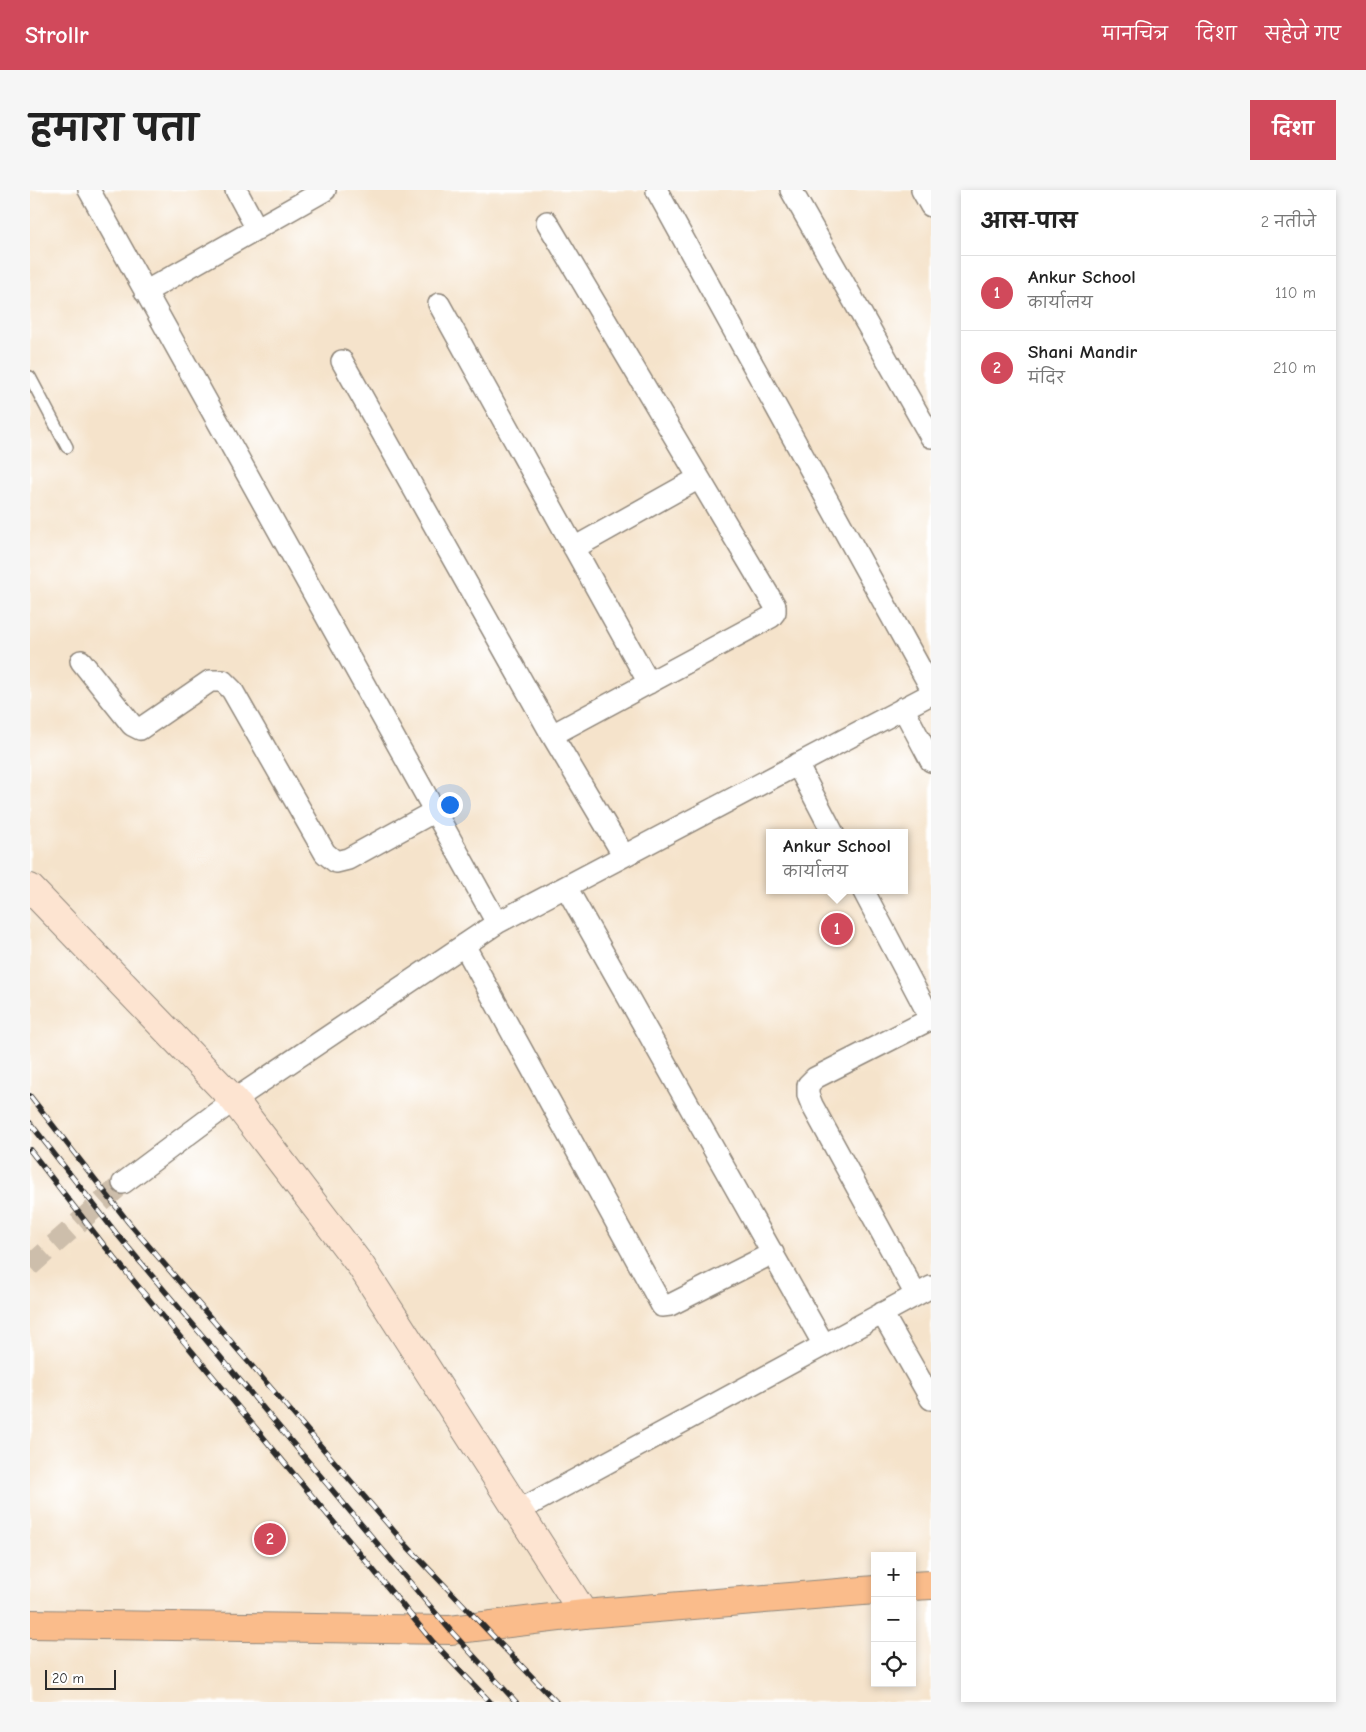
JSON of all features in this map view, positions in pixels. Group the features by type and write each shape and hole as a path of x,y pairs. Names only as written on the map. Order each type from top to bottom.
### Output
{"highway":[{"path":"916,1586 931,1585"},
{"path":"30,1624 450,1630 584,1614 871,1590"}],"main road":[{"path":"30,888 234,1100 361,1266 584,1614"}],"street":[{"path":"89,190 497,923"},
{"path":"236,190 257,229"},
{"path":"145,292 325,190"},
{"path":"790,190 931,437"},
{"path":"922,190 931,206"},
{"path":"657,191 931,688"},
{"path":"547,222 775,606 775,612 771,617 552,735"},
{"path":"439,304 649,682"},
{"path":"342,361 552,735 624,856"},
{"path":"574,548 699,478"},
{"path":"81,661 132,725 140,728 148,725 210,681 223,681 232,690 325,853 336,862 348,859 435,811"},
{"path":"123,1184 234,1100 497,923 931,694"},
{"path":"903,708 931,761"},
{"path":"798,764 831,829"},
{"path":"566,887 824,1344"},
{"path":"518,1511 923,1291 812,1105 808,1095 808,1085 814,1078 931,1019 866,894"},
{"path":"464,945 662,1306 670,1305 773,1253"},
{"path":"882,1314 931,1399"}],"lane":[{"path":"30,377 67,447"}],"tunnel":[{"path":"30,1266 123,1183"}],"railway":[{"path":"30,1096 129,1223 405,1544 556,1702"},
{"path":"30,1123 116,1233 450,1630 516,1702"},
{"path":"30,1150 103,1244 433,1642 490,1702"}],"place":[{"name":"Ankur School","path":"837,929"},
{"name":"Shani Mandir","path":"270,1539"}]}
